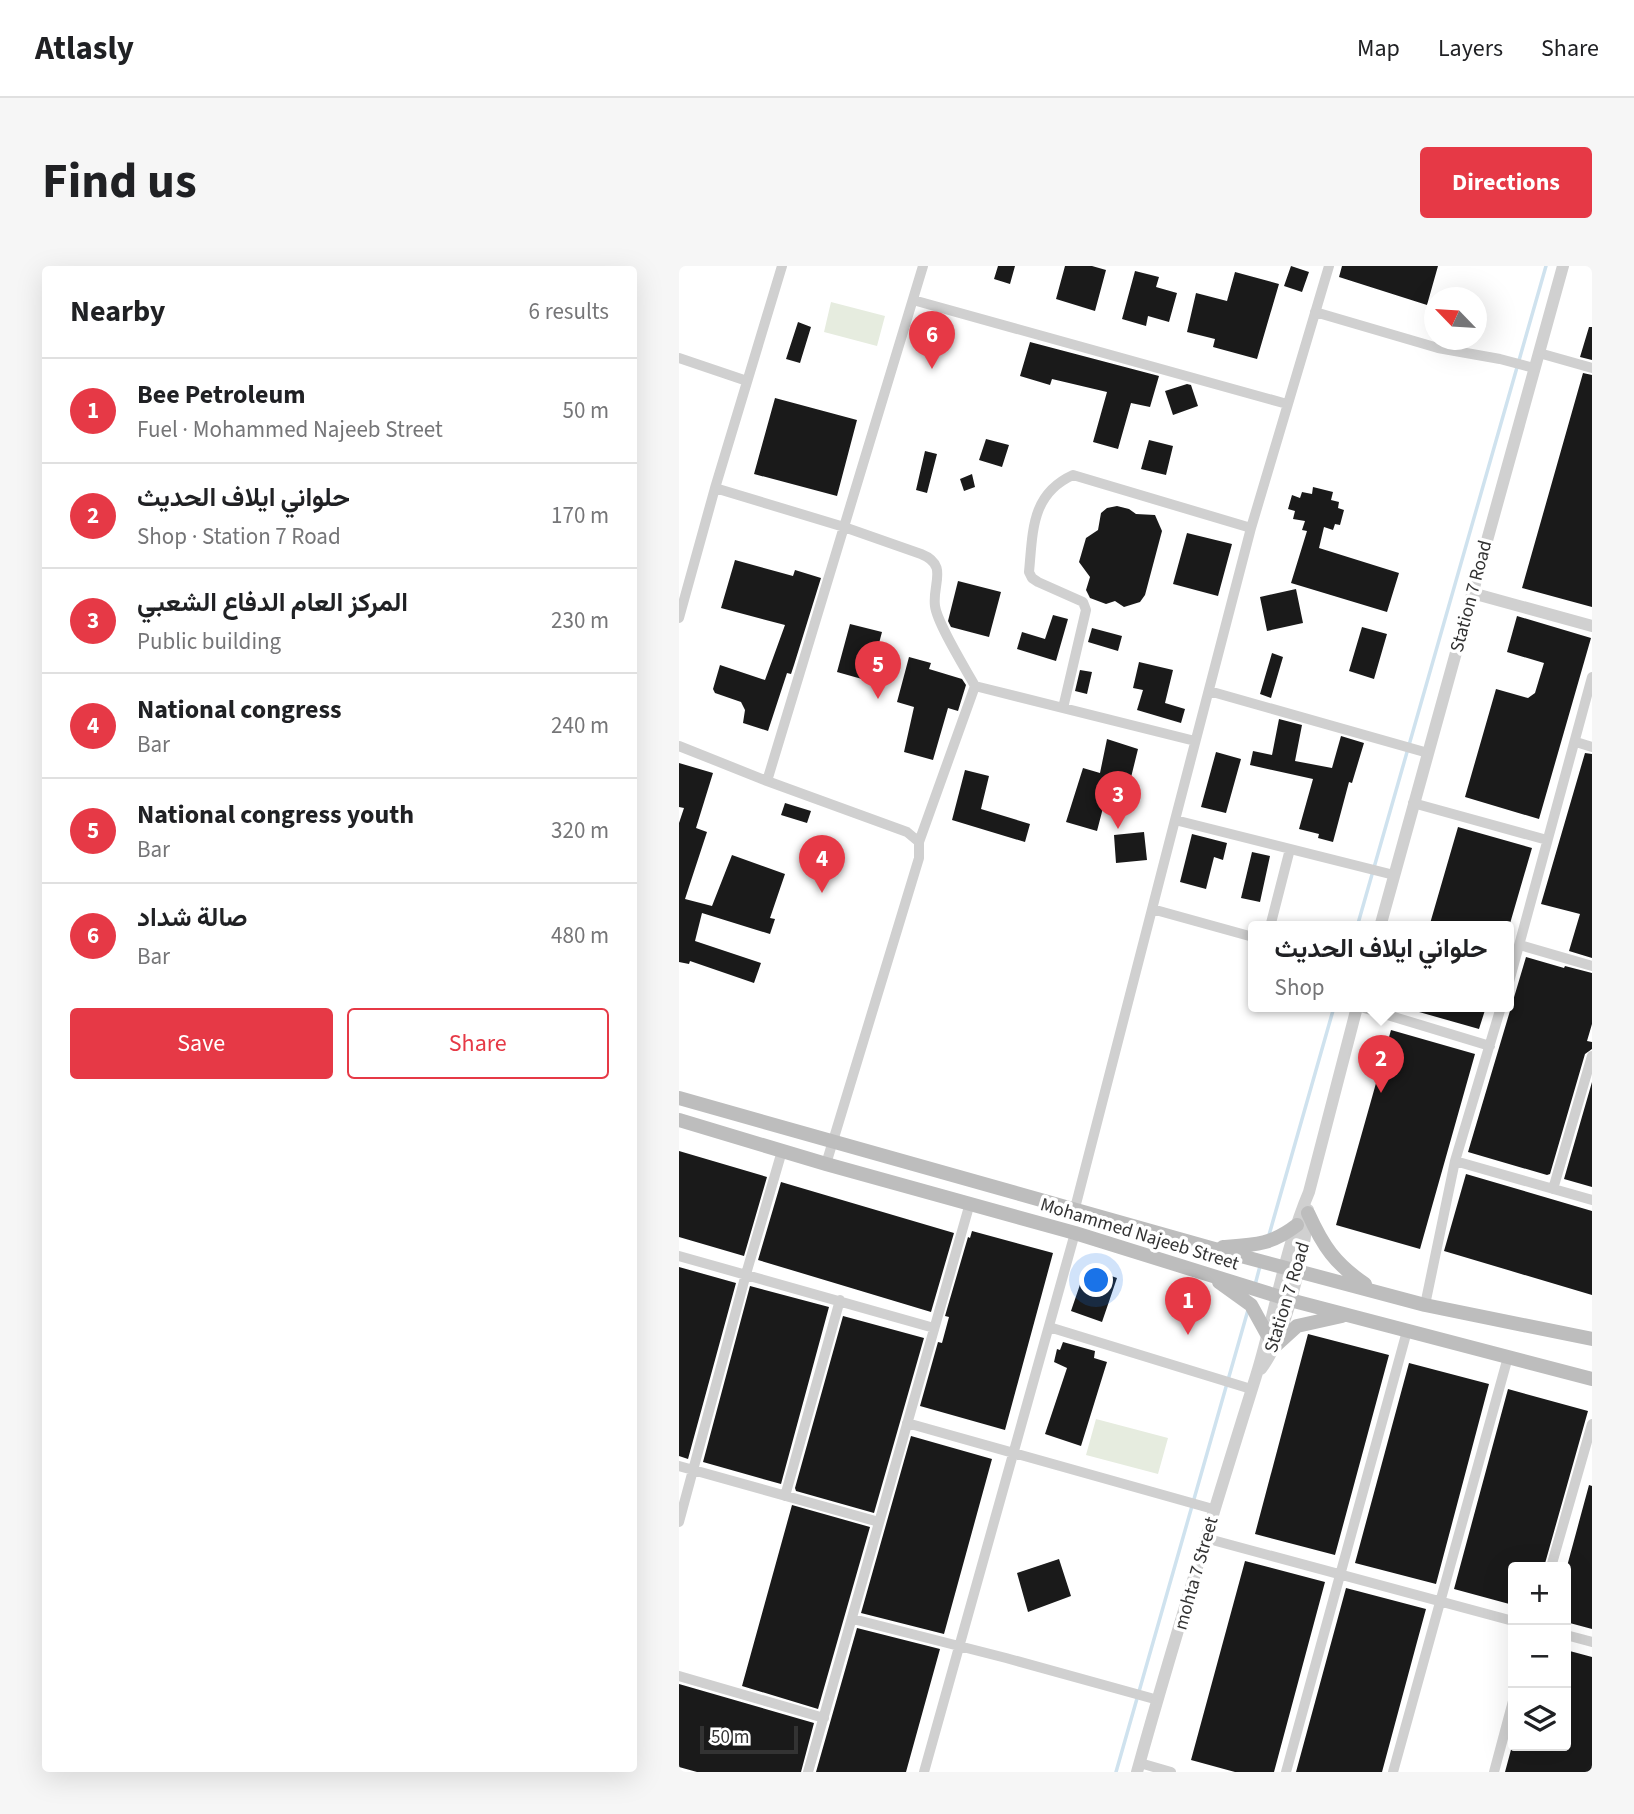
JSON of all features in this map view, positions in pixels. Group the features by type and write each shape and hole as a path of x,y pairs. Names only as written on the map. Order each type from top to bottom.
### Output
{"main road":[{"name":"Mohammed Najeeb Street","path":"679,1098 1211,1248 1425,1305 1592,1339"},
{"name":"Mohammed Najeeb Street","path":"679,1119 826,1164 1075,1233 1284,1298 1592,1380"},
{"path":"1308,1213 1326,1249 1349,1273 1375,1291"},
{"path":"1211,1248 1265,1243 1281,1237 1297,1225"},
{"path":"1202,1273 1243,1297 1251,1305 1271,1340 1309,1321 1350,1315"}],"street":[{"path":"679,618 782,266"},
{"path":"767,781 923,266"},
{"path":"1075,1208 1251,528 1329,266"},
{"name":"Station 7 Road","path":"1382,921 1563,266"},
{"path":"913,300 1287,404"},
{"path":"1315,312 1438,348 1534,368"},
{"path":"1539,353 1592,368"},
{"path":"679,358 747,382"},
{"path":"1063,708 1086,610 1083,602 1038,582 1029,572 1033,526 1042,502 1056,483 1073,475 1251,528"},
{"path":"715,488 844,527 931,558 938,570 935,609 975,686 919,842 919,858 826,1164"},
{"path":"1472,593 1592,626"},
{"path":"1514,965 1592,677"},
{"path":"975,686 1195,741"},
{"path":"1209,691 1427,753"},
{"path":"1576,742 1592,747"},
{"path":"679,746 907,832 919,842"},
{"path":"1413,803 1547,840"},
{"path":"1175,820 1394,875"},
{"path":"1272,921 1290,849"},
{"path":"1152,909 1248,936"},
{"path":"1520,945 1592,966"},
{"name":"Station 7 Road","path":"1291,1269 1297,1225 1309,1192 1358,1012"},
{"path":"1376,1012 1490,1046"},
{"path":"1425,1305 1455,1161 1500,1012"},
{"path":"1553,1189 1592,1056"},
{"path":"679,1522 782,1151"},
{"path":"1455,1161 1592,1200"},
{"name":"Station 7 Road","path":"1256,1376 1284,1298 1308,1213 1309,1192"},
{"path":"808,1772 971,1203"},
{"path":"924,1772 1075,1233"},
{"path":"679,1256 934,1328"},
{"path":"785,1496 840,1300"},
{"path":"1049,1327 1251,1389"},
{"path":"1286,1772 1407,1331"},
{"path":"1393,1772 1508,1357"},
{"name":"mohta 7 Street","path":"1139,1768 1213,1509 1256,1376"},
{"path":"907,1423 1213,1509"},
{"path":"1552,1562 1592,1424"},
{"path":"679,1466 879,1522"},
{"path":"1205,1538 1508,1620"},
{"path":"853,1619 1158,1700"},
{"path":"1571,1636 1592,1642"},
{"path":"679,1676 824,1718"},
{"path":"1494,1772 1508,1720"},
{"path":"1139,1768 1171,1772"}],"shaded area":[{"path":"831,302 885,316 877,346 824,332"},
{"path":"1096,1419 1168,1438 1158,1474 1086,1455"}],"building":[{"path":"998,266 1015,266 1010,284 994,279"},
{"path":"1065,266 1092,266 1106,270 1095,311 1056,299"},
{"path":"1291,266 1309,272 1302,292 1284,286"},
{"path":"1342,266 1438,266 1432,287 1424,287 1424,304 1339,277"},
{"path":"1135,271 1159,277 1156,287 1177,293 1169,322 1148,316 1146,326 1122,319"},
{"path":"1235,272 1279,284 1257,359 1213,347 1215,339 1187,332 1196,293 1227,301"},
{"path":"798,322 811,327 800,363 786,359"},
{"path":"1589,327 1592,327 1592,360 1580,357"},
{"path":"1030,342 1159,376 1150,407 1131,403 1118,449 1093,442 1107,392 1052,379 1050,385 1020,376"},
{"path":"1583,373 1592,375 1592,607 1522,588"},
{"path":"1191,385 1198,406 1173,415 1165,391"},
{"path":"775,398 857,420 837,496 754,474"},
{"path":"986,439 1009,445 1002,467 979,460"},
{"path":"1149,440 1173,446 1166,475 1141,469"},
{"path":"925,451 937,454 927,493 916,490"},
{"path":"972,474 975,487 964,491 960,479"},
{"path":"1313,487 1333,492 1331,500 1339,502 1338,508 1344,510 1340,525 1335,524 1333,530 1324,527 1319,548 1399,573 1387,612 1291,583 1307,531 1302,530 1305,521 1293,519 1295,511 1288,509 1292,495 1300,498 1302,492 1312,494"},
{"path":"1117,506 1136,514 1155,515 1162,531 1145,595 1140,602 1124,607 1115,601 1106,604 1090,598 1086,590 1090,577 1079,562 1086,538 1098,530 1101,513 1107,508"},
{"path":"1187,533 1232,544 1218,596 1173,584"},
{"path":"735,560 793,576 795,570 821,578 791,674 787,673 768,731 743,723 745,710 741,702 715,693 713,689 720,665 765,680 785,625 721,608"},
{"path":"958,581 1001,592 989,637 951,627 948,621"},
{"path":"1296,589 1303,623 1267,631 1260,597"},
{"path":"1053,615 1068,619 1056,661 1017,649 1022,632 1045,639"},
{"path":"1517,616 1591,638 1539,819 1465,797 1496,689 1528,698 1535,693 1544,663 1507,652"},
{"path":"850,624 882,632 869,681 837,672"},
{"path":"1362,627 1387,634 1374,679 1349,671"},
{"path":"1092,628 1122,636 1118,651 1088,642"},
{"path":"1272,653 1283,657 1271,698 1260,694"},
{"path":"909,657 931,663 929,669 962,679 966,685 958,711 948,708 933,760 904,752 914,707 897,702"},
{"path":"1139,662 1173,670 1165,703 1185,709 1181,723 1137,710 1143,690 1133,688"},
{"path":"1080,670 1092,672 1087,694 1075,691"},
{"path":"1279,719 1302,725 1295,761 1332,768 1341,736 1364,743 1352,783 1349,782 1333,842 1318,838 1319,834 1299,829 1313,779 1250,765 1253,751 1272,755"},
{"path":"1107,739 1138,749 1124,806 1111,803 1109,785 1097,831 1066,822 1083,768 1100,773"},
{"path":"1216,752 1241,759 1226,813 1201,807"},
{"path":"1585,753 1592,754 1592,958 1569,951 1580,914 1541,904"},
{"path":"679,763 713,773 696,828 707,832 685,899 712,906 732,855 785,874 770,918 775,919 770,934 702,913 695,941 761,963 754,983 690,961 689,964 679,962 679,823 684,808 679,807"},
{"path":"965,770 989,776 981,809 1030,824 1025,842 952,820"},
{"path":"785,803 811,811 807,823 781,815"},
{"path":"1458,827 1532,848 1511,921 1431,921"},
{"path":"1144,832 1147,860 1116,863 1114,835"},
{"path":"1192,834 1227,843 1223,860 1214,857 1206,889 1180,882"},
{"path":"1252,852 1270,856 1260,902 1241,898"},
{"path":"1526,957 1592,973 1592,1024 1587,1041 1592,1042 1592,1049 1585,1054 1550,1174 1547,1175 1468,1152 1510,1012 1514,1012 1514,997"},
{"path":"1419,1012 1484,1012 1479,1029"},
{"path":"1391,1030 1475,1054 1420,1249 1336,1225"},
{"path":"1592,1082 1592,1187 1564,1179"},
{"path":"679,1151 767,1177 744,1256 679,1237"},
{"path":"1466,1174 1592,1211 1592,1295 1444,1251"},
{"path":"781,1182 954,1233 931,1312 758,1260"},
{"path":"972,1231 1053,1253 1005,1430 920,1406 938,1342 942,1343 949,1317 945,1316"},
{"path":"679,1267 736,1283 688,1459 679,1456"},
{"path":"1086,1267 1117,1278 1102,1322 1071,1311"},
{"path":"750,1286 829,1307 781,1484 703,1462"},
{"path":"843,1316 924,1338 874,1513 796,1491 795,1488"},
{"path":"1308,1334 1389,1355 1335,1555 1255,1534"},
{"path":"1063,1342 1095,1351 1094,1358 1107,1362 1081,1446 1045,1434 1067,1368 1054,1362 1057,1349 1060,1350"},
{"path":"1409,1363 1489,1384 1436,1584 1355,1563"},
{"path":"1508,1389 1588,1411 1545,1562 1508,1562 1508,1604 1454,1589"},
{"path":"911,1436 992,1459 944,1634 861,1613"},
{"path":"1589,1485 1592,1486 1592,1629 1571,1623 1571,1562 1568,1562"},
{"path":"792,1505 870,1527 818,1709 742,1686"},
{"path":"1059,1559 1071,1596 1028,1612 1017,1573"},
{"path":"1245,1561 1325,1582 1274,1772 1235,1772 1191,1760"},
{"path":"1346,1588 1426,1609 1382,1772 1296,1772"},
{"path":"857,1628 940,1649 906,1772 816,1772"},
{"path":"1571,1651 1592,1657 1592,1772 1505,1772 1511,1751 1571,1751"},
{"path":"679,1684 814,1723 801,1772 697,1772 679,1767"}],"waterway":[{"path":"1359,921 1546,266"},
{"path":"1269,1235 1333,1012"},
{"path":"1255,1285 1260,1266"},
{"path":"1116,1772 1248,1310"}],"place":[{"name":"صالة شداد","path":"932,369"},
{"name":"National congress youth","path":"878,699"},
{"name":"المركز العام الدفاع الشعبي","path":"1118,829"},
{"name":"National congress","path":"822,893"},
{"name":"حلواني ايلاف الحديث","path":"1381,1093"},
{"name":"Bee Petroleum","path":"1188,1335"}]}
